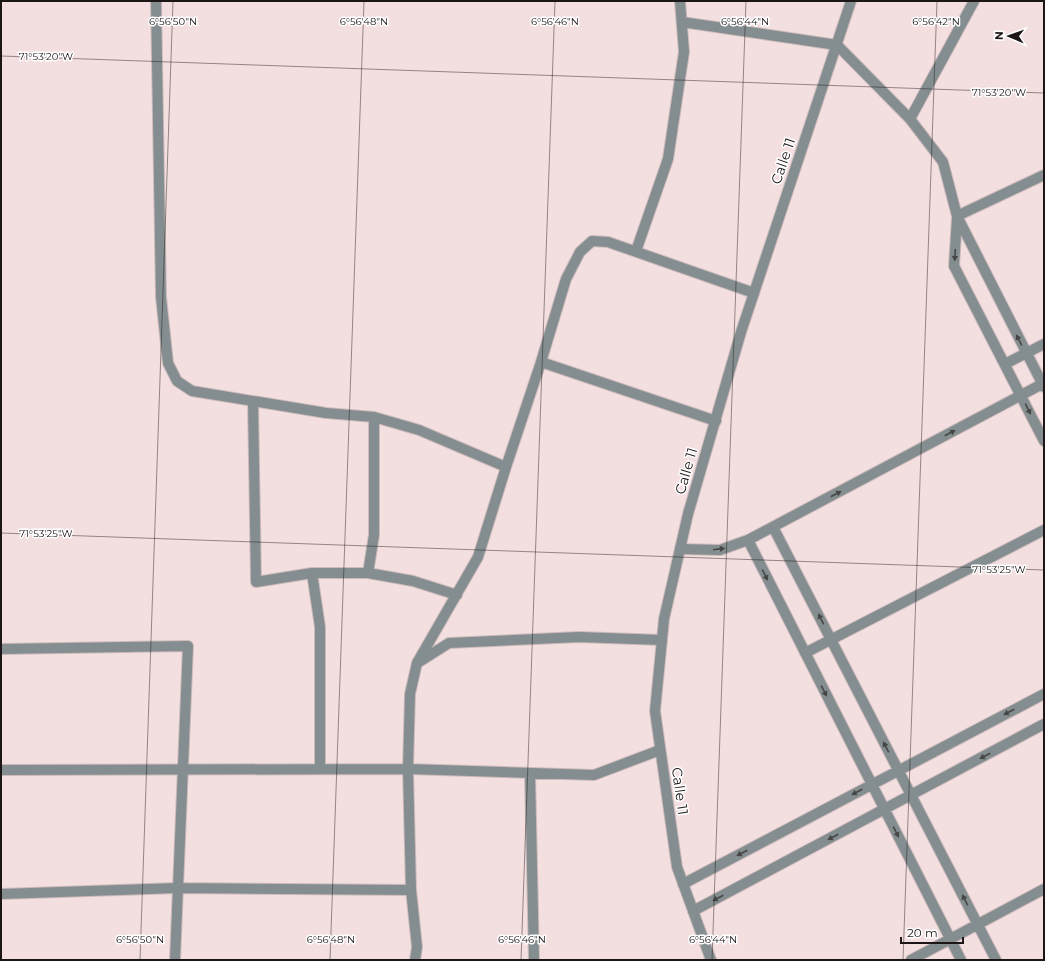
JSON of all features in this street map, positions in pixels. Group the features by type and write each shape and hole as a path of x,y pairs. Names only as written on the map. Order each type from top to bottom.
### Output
{"street":[{"path":"156,1 161,298 168,363 177,381 192,391 326,413 374,417 419,430 506,467"},
{"path":"636,251 668,159 684,52 680,1"},
{"name":"Calle 11","path":"712,960 677,867 660,750 655,711 664,619 688,514 754,293 851,1"},
{"path":"910,119 974,1"},
{"path":"680,550 720,550 748,540 1043,384 957,216 943,162 910,119 837,45 682,22"},
{"path":"957,216 1044,175"},
{"path":"957,216 954,266 1044,441"},
{"path":"415,960 417,947 411,890 408,769 410,694 417,663 478,557 541,362 566,279 580,252 592,241 608,242 754,293"},
{"path":"1005,364 1044,344"},
{"path":"541,362 716,421"},
{"path":"253,401 256,582 312,573 368,573 413,581 457,595"},
{"path":"368,573 374,535 374,417"},
{"path":"773,527 996,960"},
{"path":"805,653 1044,530"},
{"path":"748,540 961,960"},
{"path":"312,573 320,627 320,769"},
{"path":"417,663 449,643 579,637 662,640"},
{"path":"1,649 188,646 175,960"},
{"path":"683,884 1044,694"},
{"path":"693,911 1044,724"},
{"path":"1,770 408,769 594,775 660,750"},
{"path":"530,773 534,960"},
{"path":"1,894 178,888 411,890"},
{"path":"911,960 1044,889"}]}
